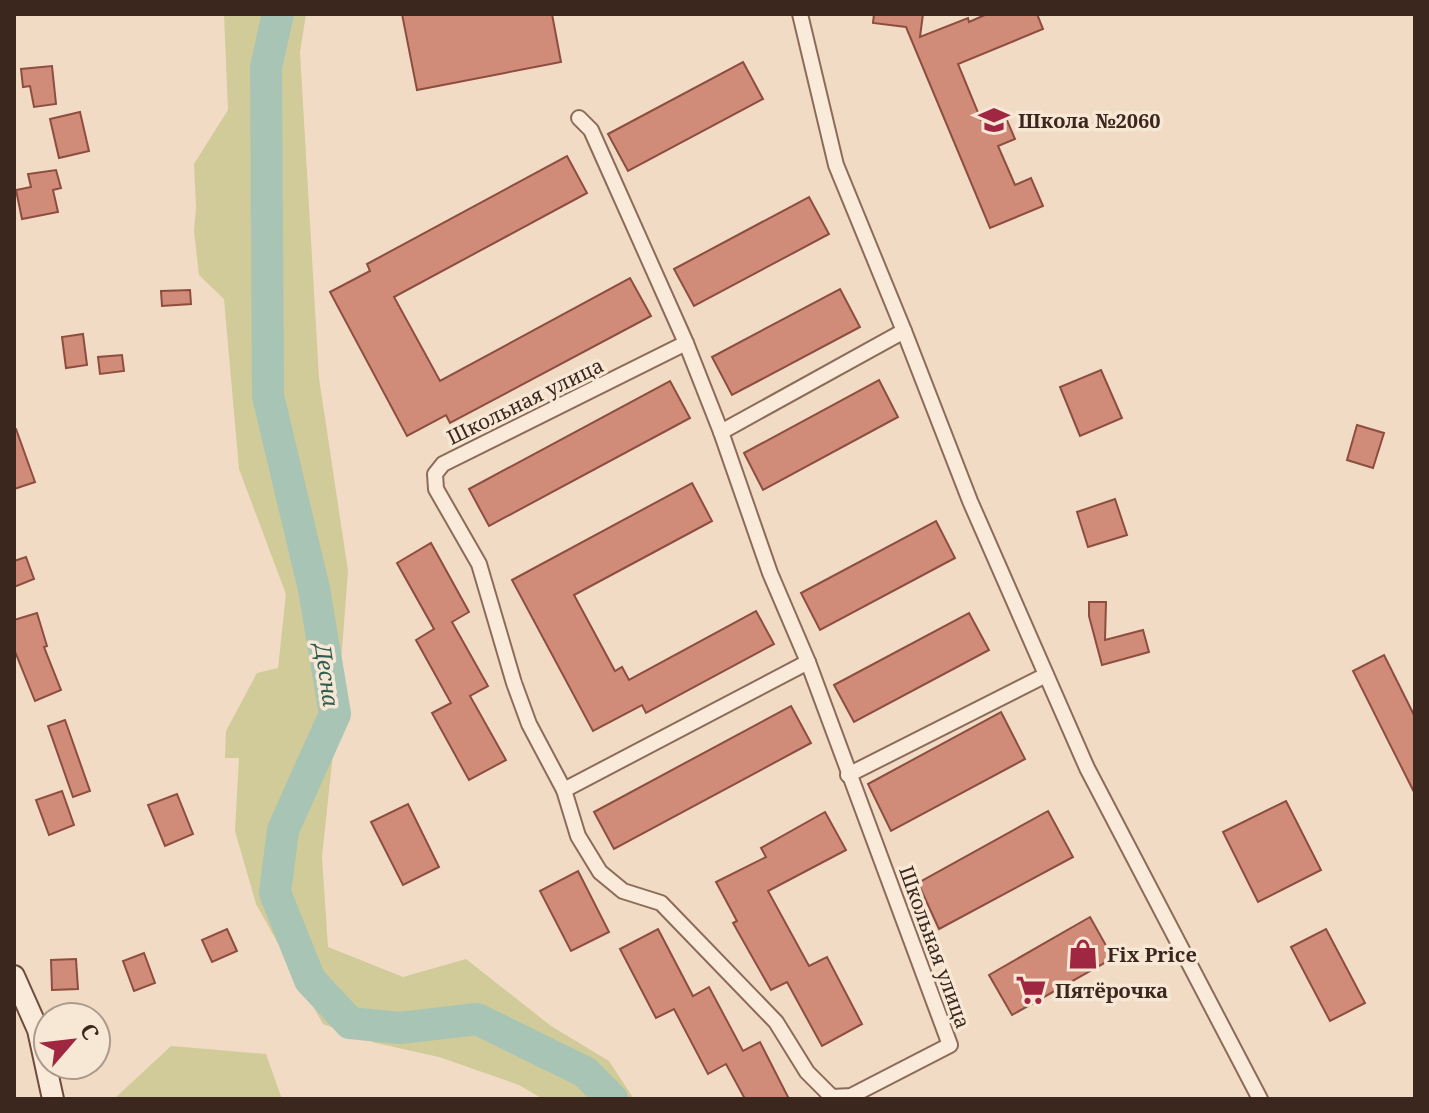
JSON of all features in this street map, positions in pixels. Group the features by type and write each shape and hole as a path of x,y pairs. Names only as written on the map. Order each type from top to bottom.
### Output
{"street":[{"path":"800,14 836,165 970,501 1087,768 1260,1099"},
{"name":"Школьная улица","path":"579,118 591,130 686,343 950,1045 851,1096 832,1097 807,1072 776,1022 661,903 623,891 600,872 578,836 564,790 529,724 479,564 436,489 435,474 443,464 686,343"},
{"path":"721,432 904,331"},
{"path":"564,790 808,662"},
{"path":"848,775 1046,675"},
{"path":"14,976 38,1030 53,1099"}],"shaded area":[{"path":"224,14 306,14 300,52 319,378 348,571 322,857 328,947 403,977 466,959 551,1026 609,1061 634,1099 543,1099 519,1085 439,1057 376,1043 323,1024 256,904 235,831 239,758 225,758 226,731 257,673 278,668 286,594 239,469 224,299 199,275 194,231 194,164 228,110"},
{"path":"171,1046 266,1054 282,1099 114,1099"}],"building":[{"path":"402,14 552,14 561,62 417,90"},
{"name":"Школа №2060","path":"874,14 923,14 920,37 987,14 1037,14 1043,29 958,64 981,120 1003,111 1015,139 998,146 1015,185 1031,178 1043,206 990,228 906,27 873,23"},
{"path":"743,62 763,99 628,171 608,134"},
{"path":"52,66 56,104 34,107 30,86 23,87 21,69"},
{"path":"80,112 89,151 59,158 50,119"},
{"path":"567,156 587,193 394,297 440,381 630,278 651,316 450,423 446,415 407,436 330,292 370,271 367,264"},
{"path":"56,170 61,188 53,190 58,212 22,219 16,190 31,187 28,174"},
{"path":"809,197 829,234 694,306 674,269"},
{"path":"840,289 860,327 732,395 712,357"},
{"path":"190,290 191,304 162,306 161,291"},
{"path":"83,334 87,365 66,368 62,337"},
{"path":"122,355 124,371 100,374 98,357"},
{"path":"1101,370 1122,418 1080,436 1060,387"},
{"path":"879,380 898,417 763,490 744,453"},
{"path":"670,381 690,418 489,526 469,489"},
{"path":"1357,425 1384,433 1373,468 1347,460"},
{"path":"14,429 35,482 14,489"},
{"path":"692,483 712,521 574,595 615,671 622,667 629,680 756,611 774,644 646,713 642,705 593,731 512,580"},
{"path":"1115,499 1127,535 1088,547 1077,512"},
{"path":"936,521 955,558 820,630 801,593"},
{"path":"431,543 469,612 452,622 488,686 470,696 506,760 469,780 432,713 451,703 416,640 434,629 397,563"},
{"path":"26,557 34,579 14,587 14,561"},
{"path":"1089,602 1106,602 1105,640 1143,630 1149,652 1102,665 1089,616"},
{"path":"37,613 47,646 44,647 61,690 35,701 14,649 14,620"},
{"path":"969,613 989,650 854,722 834,685"},
{"path":"1384,655 1415,717 1415,794 1353,671"},
{"path":"791,706 811,743 614,849 594,812"},
{"path":"1001,712 1025,759 891,831 868,784"},
{"path":"65,720 90,791 73,797 48,726"},
{"path":"62,791 74,825 49,835 36,800"},
{"path":"177,794 193,834 165,846 148,805"},
{"path":"1286,801 1321,870 1258,902 1223,832"},
{"path":"408,804 439,867 403,885 371,822"},
{"path":"1048,811 1073,857 939,929 918,883"},
{"path":"825,812 846,850 768,891 809,966 827,957 862,1024 822,1046 787,982 771,990 733,923 737,921 716,882 766,857 761,848"},
{"path":"578,871 609,932 571,951 540,891"},
{"path":"1090,917 1113,958 1012,1015 989,975"},
{"path":"227,929 237,951 212,962 202,940"},
{"path":"658,929 693,996 709,987 743,1051 760,1042 789,1099 745,1099 726,1064 708,1074 674,1009 656,1018 620,949"},
{"path":"1326,929 1365,1003 1330,1021 1291,947"},
{"path":"144,953 155,983 134,991 123,961"},
{"path":"76,959 78,989 52,990 51,960"}],"waterway":[{"name":"Десна","path":"278,14 266,67 268,396 314,589 335,714 283,830 275,893 310,980 350,1023 400,1028 477,1019 585,1072 612,1099"}],"place":[{"name":"Школа №2060","path":"994,120"},
{"name":"Fix Price","path":"1083,954"},
{"name":"Пятёрочка","path":"1031,990"}]}
